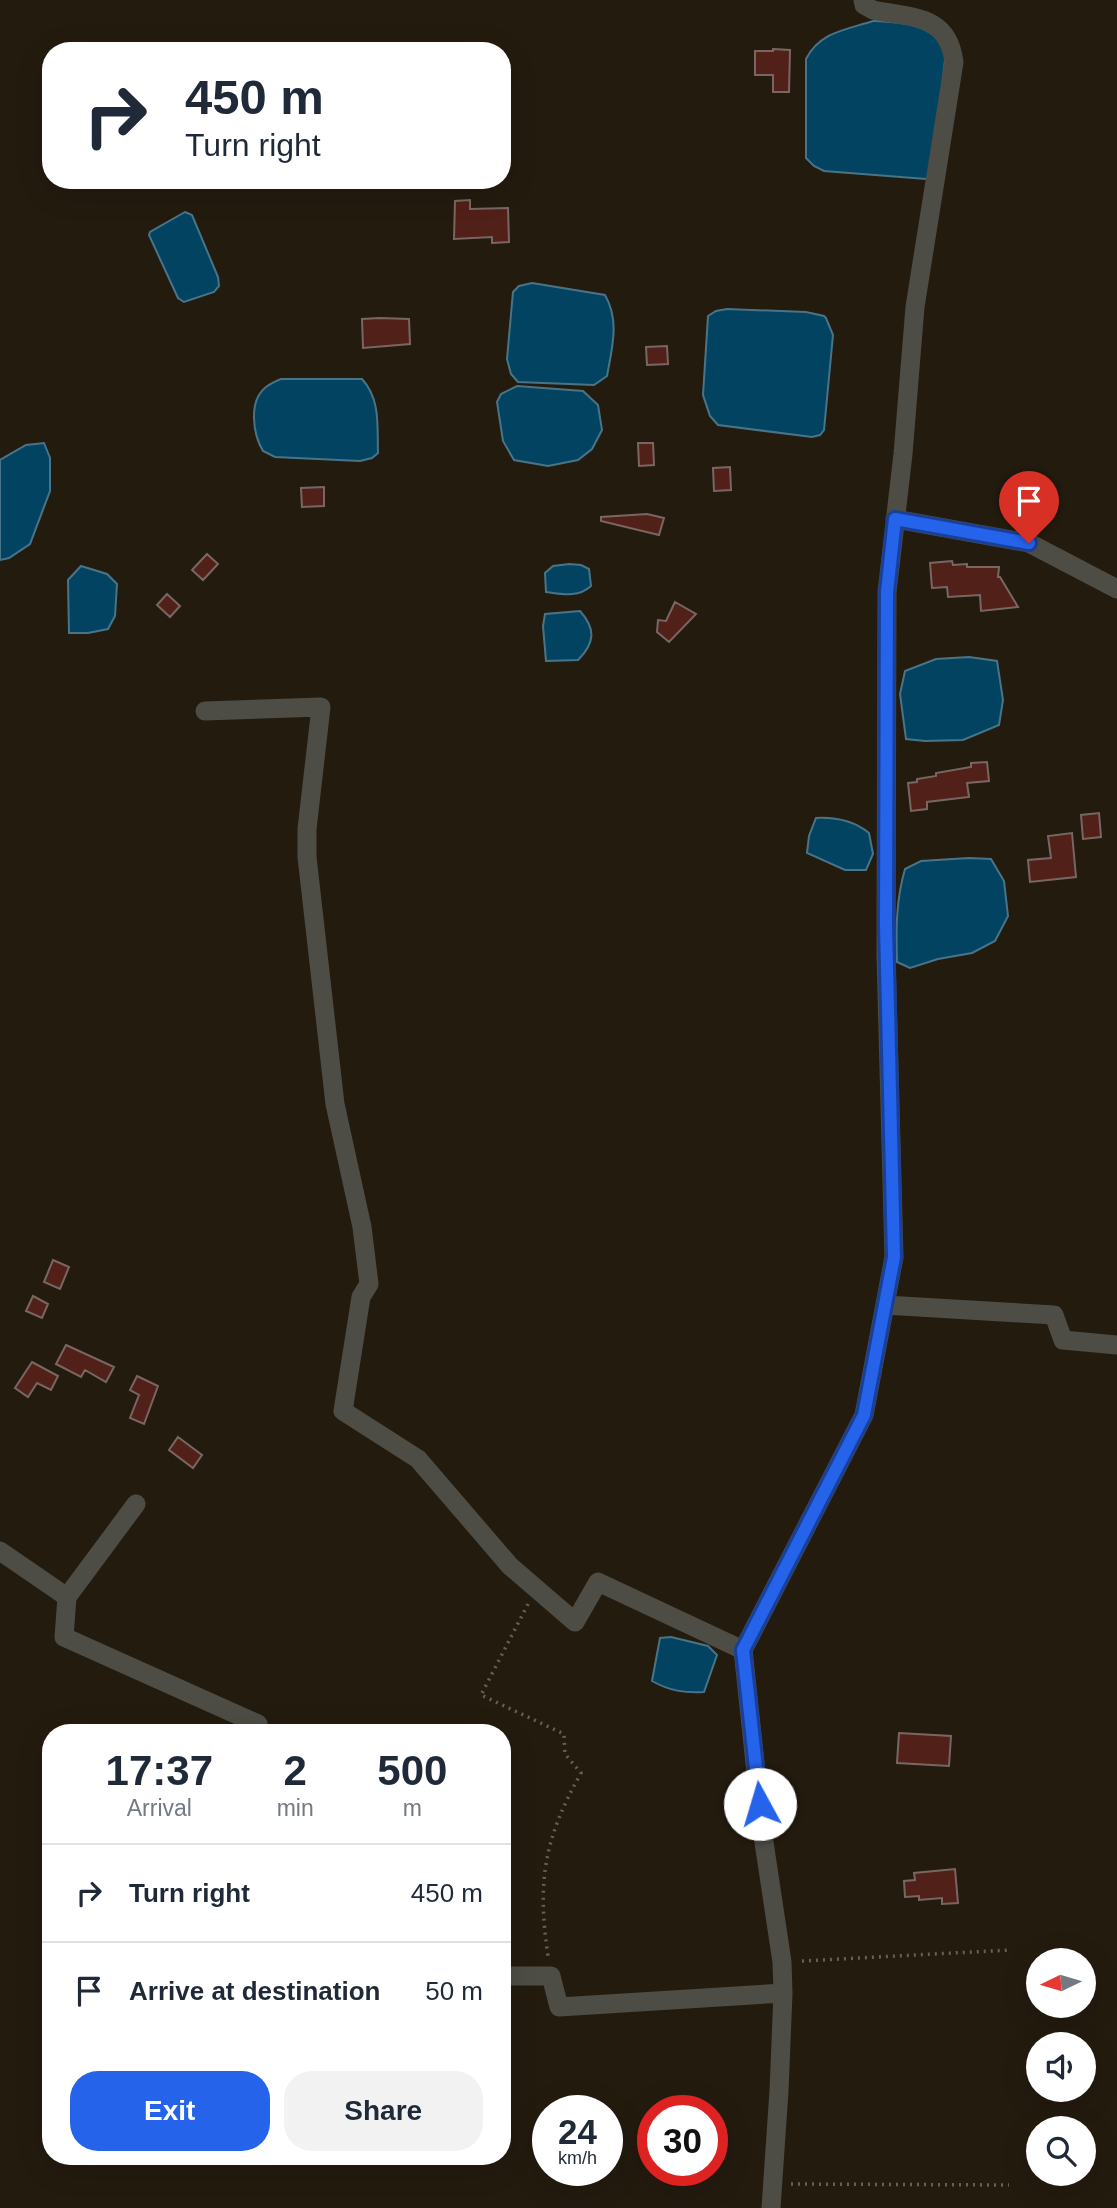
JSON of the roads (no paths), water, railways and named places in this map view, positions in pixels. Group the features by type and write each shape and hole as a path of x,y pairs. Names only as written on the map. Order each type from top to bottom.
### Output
{"street":[{"path":"771,2208 779,2091 782,1962 762,1829 743,1650 864,1415 894,1257 886,926 887,592 915,307 954,62 949,39 932,22 873,10 864,5 863,0"},
{"path":"895,519 1029,543 1117,589"},
{"path":"205,711 321,707 307,829 307,857 335,1104 362,1227 369,1284 361,1297 343,1411 418,1459 510,1566 575,1622 598,1582 743,1650"},
{"path":"885,1305 1054,1315 1063,1339 1117,1345"},
{"path":"136,1504 67,1597 64,1637 258,1724"},
{"path":"0,1551 67,1597"},
{"path":"511,1976 551,1976 559,2007 783,1993"}],"water":[{"path":"873,21 924,29 940,42 946,51 932,175 926,179 824,171 806,158 806,59 826,37"},
{"path":"185,212 192,215 218,277 219,286 214,292 184,302 178,298 149,235"},
{"path":"532,283 605,295 614,325 607,376 594,385 518,382 511,374 507,359 513,292 519,286"},
{"path":"727,309 806,312 826,318 833,335 824,430 820,435 812,437 718,425 710,416 703,395 708,316"},
{"path":"281,379 362,379 375,405 378,453 372,458 360,461 275,457 263,451 255,427 257,401 266,387"},
{"path":"517,386 583,391 598,405 602,430 592,449 578,460 548,466 514,460 503,441 497,402 501,394"},
{"path":"44,443 50,458 50,491 30,544 9,558 0,560 0,460 26,445"},
{"path":"569,564 589,569 591,586 575,594 546,592 545,573 553,566"},
{"path":"81,566 107,574 117,584 115,616 108,629 69,633 68,580"},
{"path":"580,611 591,630 590,642 584,654 578,660 546,661 543,626 545,614"},
{"path":"969,657 997,661 1003,700 999,725 963,740 906,739 900,694 905,671 936,659"},
{"path":"816,818 844,821 869,833 873,854 866,870 845,870 807,853 809,836"},
{"path":"991,859 1004,881 1008,916 995,941 972,953 938,959 910,968 897,962 897,915 905,869 921,861"},
{"path":"671,1637 708,1646 717,1655 704,1692 677,1691 652,1681 660,1638"}]}
